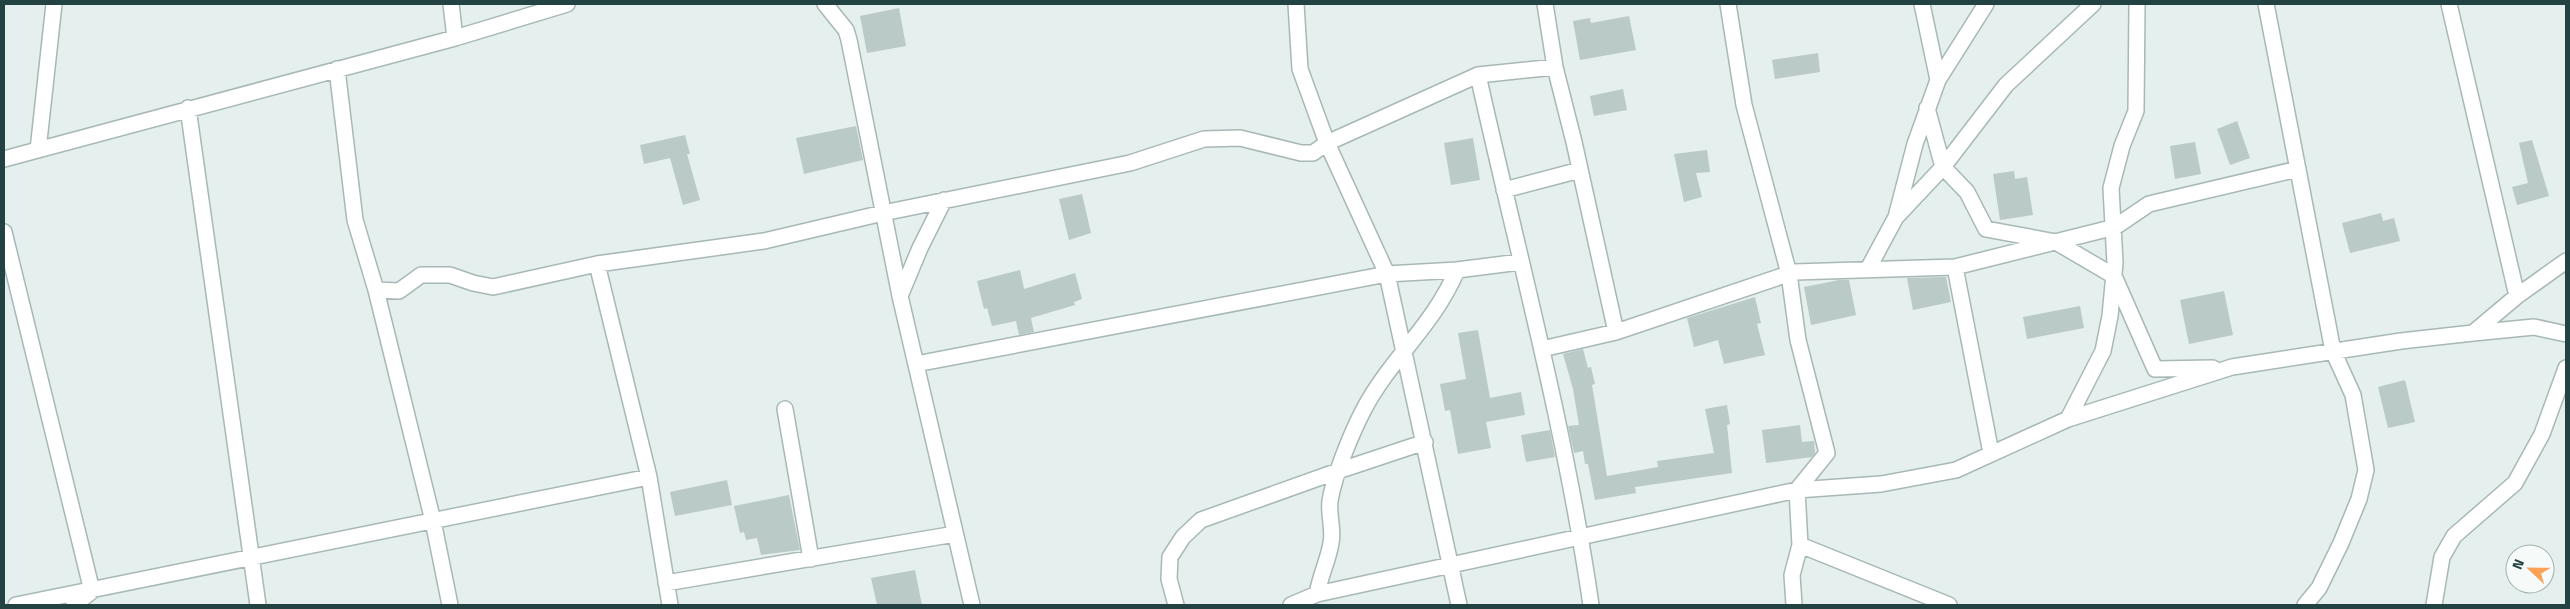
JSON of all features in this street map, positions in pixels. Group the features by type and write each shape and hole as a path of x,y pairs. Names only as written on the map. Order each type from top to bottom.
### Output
{"street":[{"path":"38,150 54,4"},
{"path":"451,4 455,38"},
{"path":"4,159 188,108 455,38 567,4"},
{"path":"825,4 847,35 900,296 972,605"},
{"path":"1296,4 1300,69 1327,142 1387,274 1459,605"},
{"path":"1545,4 1555,66 1616,332"},
{"path":"1728,4 1744,105 1789,274 1798,340 1827,453 1798,490 1800,545 1792,575 1791,590 1794,605"},
{"path":"1922,4 1938,80"},
{"path":"1868,269 1896,217 1927,108 1938,80 1986,4"},
{"path":"1896,217 1943,167 2006,84 2093,4"},
{"path":"2068,419 2103,351 2110,316 2114,276 2115,227 2111,188 2122,146 2136,111 2137,4"},
{"path":"2266,4 2333,351 2353,396 2366,470 2359,499 2341,543 2318,588 2305,605"},
{"path":"2449,4 2517,296"},
{"path":"376,290 399,291 421,275 450,275 473,283 493,287 597,264 764,240 883,212 1130,163 1204,139 1240,138 1301,153 1313,153 1327,142 1478,75 1555,66"},
{"path":"337,69 355,220 376,290 433,521 450,605"},
{"path":"1478,75 1520,262 1542,349 1581,536 1591,605"},
{"path":"188,108 258,605"},
{"path":"1927,108 1943,167 1967,192 1986,228 2056,242 2114,276 2155,369 2232,367 2333,351 2534,327 2566,334"},
{"path":"1504,190 1580,170"},
{"path":"1542,349 1616,332 1789,274 1955,266 2115,227 2149,204 2298,170"},
{"path":"900,296 920,248 944,200"},
{"path":"4,232 92,591"},
{"path":"2473,333 2517,296 2566,261"},
{"path":"916,364 1387,274 1457,270 1520,262"},
{"path":"597,264 649,477 670,605"},
{"path":"1955,266 1991,453"},
{"path":"1317,594 1332,540 1330,502 1338,470 1364,410 1379,384 1432,318 1448,291 1457,270"},
{"path":"1291,605 1317,594 1451,563 1798,490 1882,484 1956,470 2068,419 2232,367"},
{"path":"2434,605 2442,557 2454,536 2514,483 2542,434 2566,368"},
{"path":"785,410 811,559"},
{"path":"1176,605 1169,579 1170,558 1183,537 1201,520 1338,470 1425,442"},
{"path":"16,605 649,477"},
{"path":"666,583 955,534"},
{"path":"1800,545 1949,605"},
{"path":"74,605 92,591"}],"building":[{"path":"899,8 906,46 867,53 860,16"},
{"path":"1629,16 1636,50 1580,60 1573,21 1590,18 1591,23"},
{"path":"1818,53 1820,72 1775,79 1772,60"},
{"path":"1623,89 1627,110 1594,116 1590,96"},
{"path":"2237,121 2250,158 2230,165 2217,129"},
{"path":"856,126 863,160 804,174 796,138"},
{"path":"685,135 690,154 687,154 700,200 683,205 670,158 644,164 640,145"},
{"path":"1473,138 1480,180 1451,185 1444,143"},
{"path":"2532,140 2549,196 2517,205 2512,187 2528,183 2519,143"},
{"path":"2195,142 2201,174 2175,179 2170,146"},
{"path":"1707,150 1710,172 1696,173 1702,197 1684,202 1674,154"},
{"path":"2014,171 2015,179 2027,177 2033,215 2000,220 1993,174"},
{"path":"1082,194 1091,233 1069,240 1059,199"},
{"path":"2381,213 2383,221 2394,218 2400,241 2350,253 2342,223"},
{"path":"1020,270 1024,289 1075,273 1082,299 1074,302 1075,305 1031,318 1034,332 1019,335 1016,321 992,326 987,308 984,309 977,281"},
{"path":"1946,277 1951,302 1913,310 1907,278"},
{"path":"1839,280 1849,280 1856,315 1811,325 1804,287"},
{"path":"2224,291 2233,335 2189,344 2180,300"},
{"path":"1755,297 1761,323 1757,324 1765,355 1724,364 1718,340 1694,347 1687,318"},
{"path":"2080,306 2084,328 2027,339 2023,317"},
{"path":"1478,330 1490,398 1521,392 1525,415 1486,422 1491,448 1458,454 1450,410 1445,411 1440,384 1466,379 1458,333"},
{"path":"1583,349 1588,368 1591,367 1595,384 1592,385 1607,476 1658,467 1657,461 1714,453 1705,409 1727,405 1730,424 1727,425 1732,473 1635,487 1636,493 1595,500 1588,464 1585,464 1583,451 1574,453 1568,426 1579,425 1573,389 1563,354"},
{"path":"2405,380 2415,422 2388,428 2378,387"},
{"path":"1800,425 1802,442 1814,441 1815,453 1812,457 1766,463 1762,430"},
{"path":"1550,430 1555,457 1526,462 1521,435"},
{"path":"727,480 732,505 675,516 670,492"},
{"path":"789,495 800,550 761,555 757,538 746,540 744,532 740,533 734,506"},
{"path":"915,570 922,605 877,605 871,578"}]}
